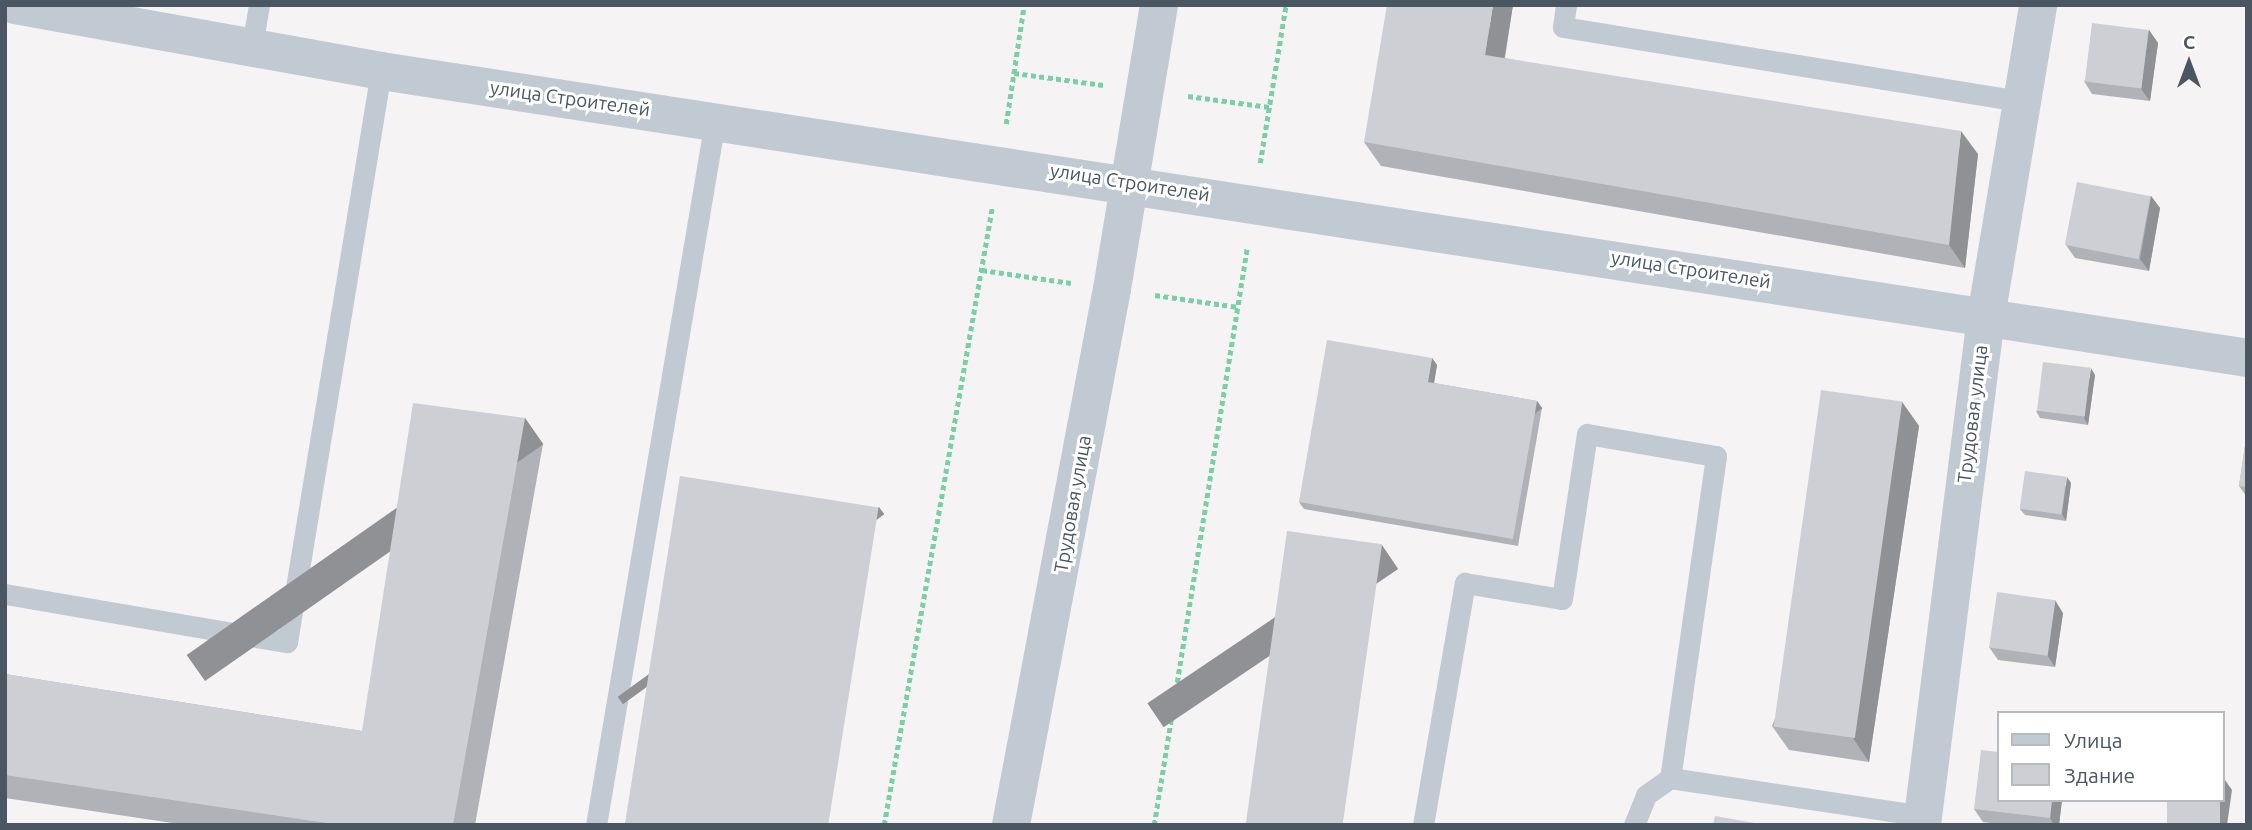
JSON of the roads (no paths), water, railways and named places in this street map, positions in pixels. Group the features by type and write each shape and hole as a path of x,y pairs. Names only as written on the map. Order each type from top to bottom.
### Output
{"street":[{"name":"Трудовая улица","path":"1011,825 1131,183 1159,5"},
{"name":"Трудовая улица","path":"1922,821 1986,317 2038,5"},
{"name":"улица Строителей","path":"25,6 380,71 1131,183 2247,358"}],"lane":[{"path":"252,46 259,5"},
{"path":"1566,5 1563,27 2022,101"},
{"path":"5,594 287,642 380,71"},
{"path":"596,825 715,121"},
{"path":"1423,825 1465,583 1562,599 1587,434 1717,456 1670,778"},
{"path":"1634,825 1646,795 1670,778 1922,821"}]}
